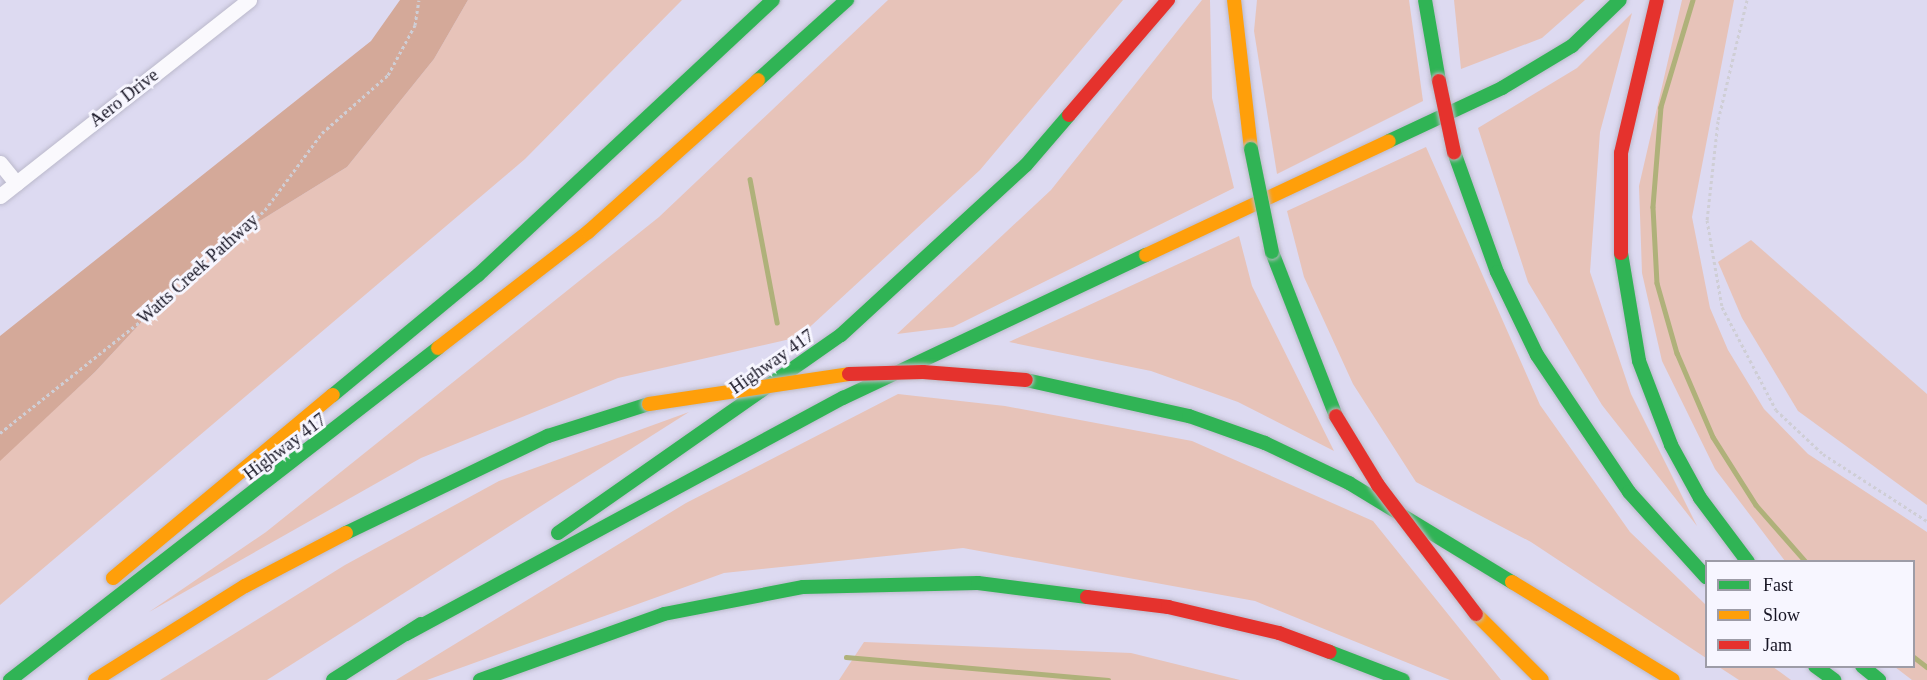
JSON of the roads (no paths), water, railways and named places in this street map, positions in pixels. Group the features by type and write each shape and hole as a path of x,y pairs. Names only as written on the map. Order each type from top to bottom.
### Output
{"highway":[{"path":"99,588 469,283 650,120 773,0"},
{"path":"743,94 828,0"},
{"name":"Highway 417","path":"10,680 588,232 847,0"},
{"name":"Highway 417","path":"333,680 406,634 841,335 1026,165 1168,0"},
{"path":"1234,0 1251,149 1272,252 1336,416 1378,485 1476,614 1542,680"},
{"path":"1425,0 1454,152 1497,273 1537,355 1629,492 1705,575"},
{"path":"406,634 843,398 1502,88 1572,46 1620,0"},
{"path":"1657,0 1621,153 1617,216 1626,306 1639,362 1671,445 1700,498 1747,560"},
{"path":"94,680 245,586 396,506 548,436 649,404 816,375 923,372 1026,380 1189,416 1265,443 1349,483 1673,680"},
{"path":"480,680 664,614 803,587 978,583 1168,607 1279,633 1403,680"},
{"path":"0,669 35,640"},
{"path":"1818,668 1834,680"},
{"path":"1864,668 1879,680"}],"street":[{"name":"Aero Drive","path":"0,196 249,0"},
{"path":"0,163 16,183"}],"waterway":[{"path":"1693,0 1661,107 1653,207 1657,283 1677,353 1713,437 1756,505 1804,560"},
{"path":"750,179 777,322"},
{"path":"846,657 1108,680"},
{"path":"1915,658 1927,667"}]}
